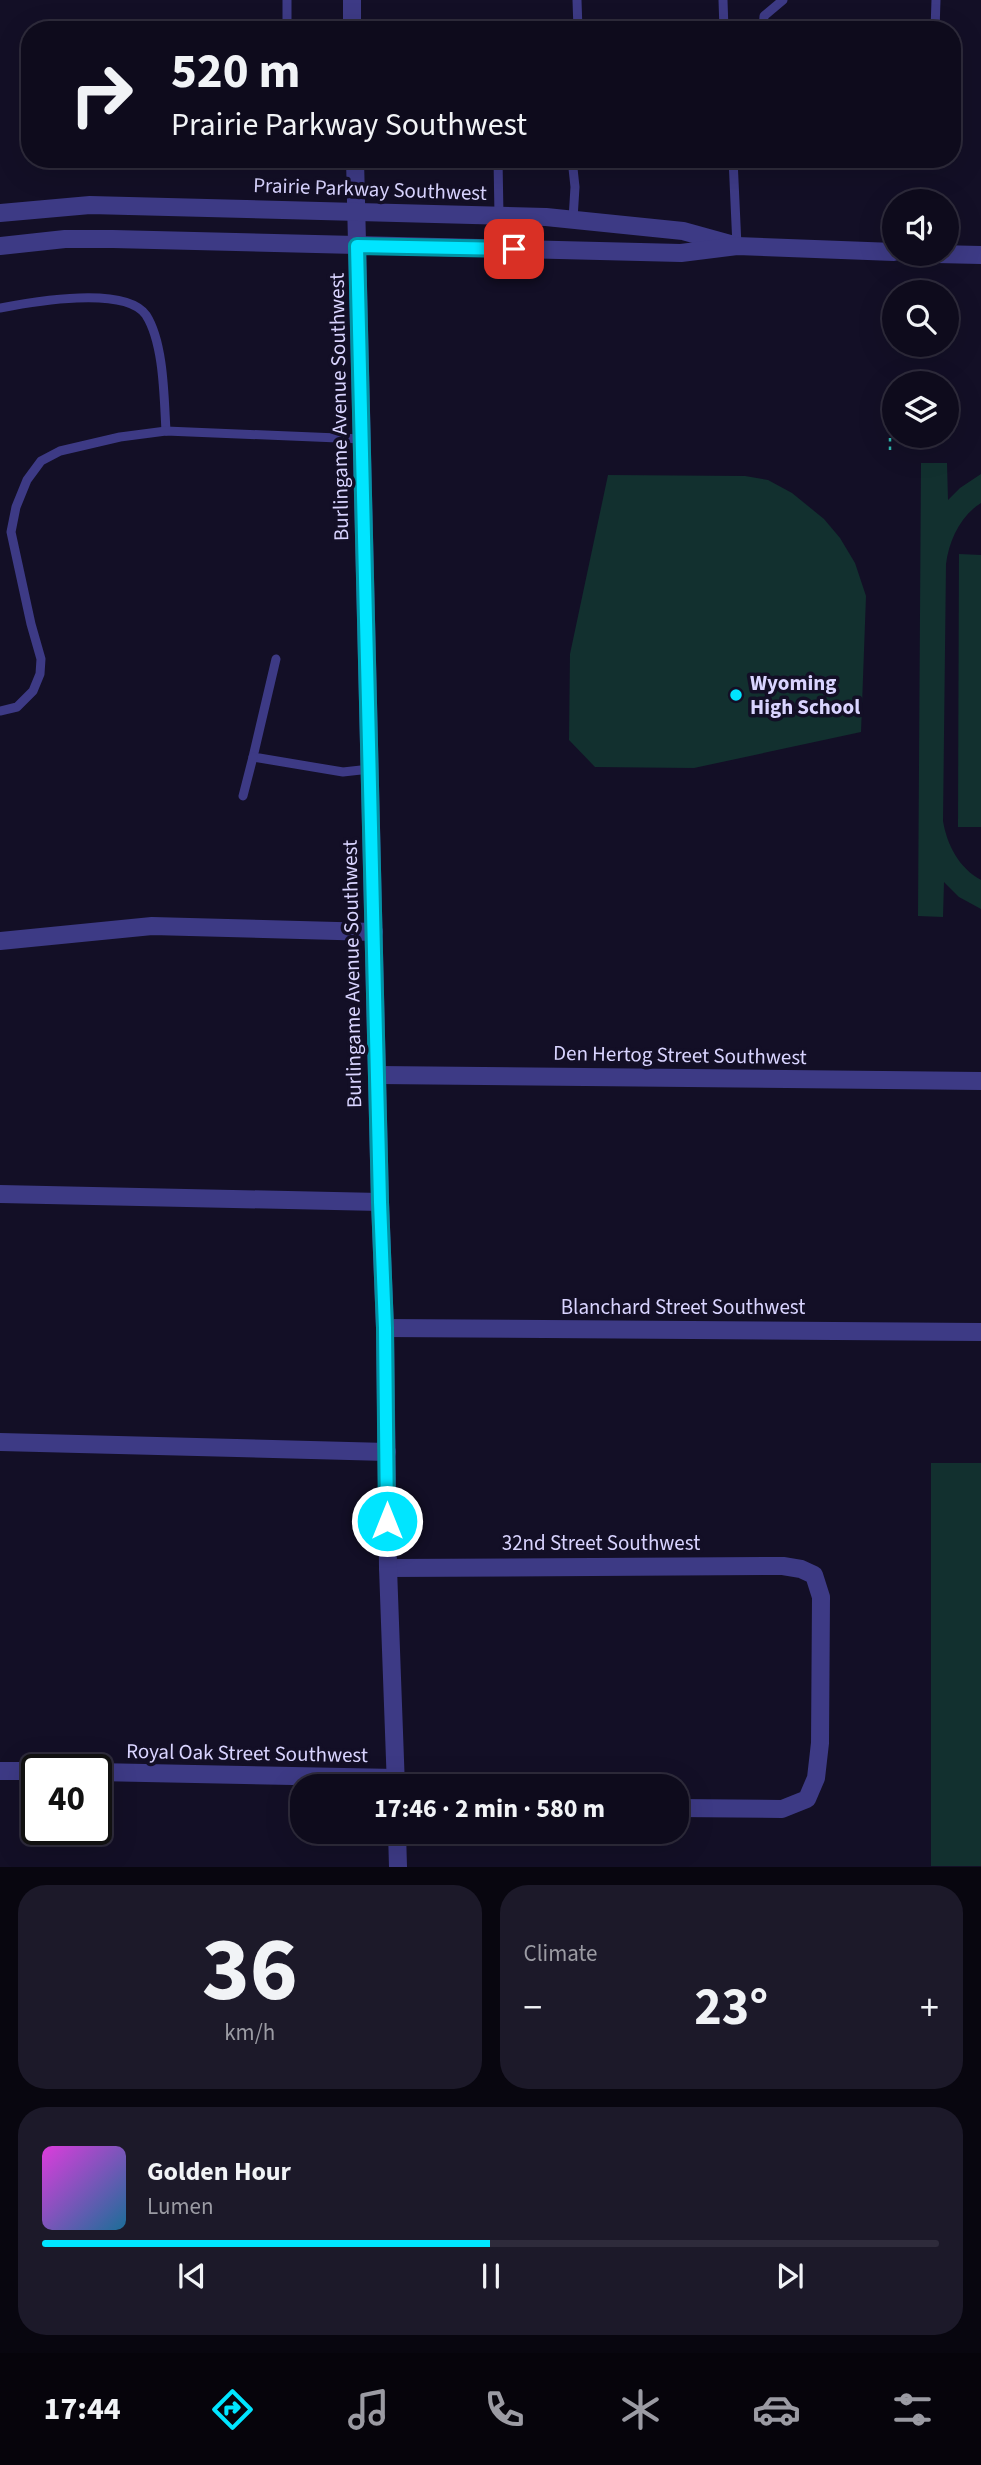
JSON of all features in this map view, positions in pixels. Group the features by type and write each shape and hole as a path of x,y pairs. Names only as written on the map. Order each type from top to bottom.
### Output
{"street":[{"path":"352,0 352,21"},
{"name":"Burlingame Avenue Southwest","path":"355,168 385,1328 388,1568 396,1774"},
{"name":"Prairie Parkway Southwest","path":"0,213 90,205 573,219 682,231 737,246"},
{"name":"Prairie Parkway Southwest","path":"0,246 65,239 113,239 681,253 737,246 882,252"},
{"path":"959,255 981,255"},
{"path":"0,941 152,926 374,932"},
{"name":"Den Hertog Street Southwest","path":"378,1075 981,1081"},
{"path":"0,1194 380,1202"},
{"name":"Blanchard Street Southwest","path":"385,1328 981,1332"},
{"path":"0,1442 387,1452"},
{"name":"32nd Street Southwest","path":"388,1568 783,1566 801,1569 814,1575 821,1597 821,1743 816,1778 807,1799 782,1809 689,1808"},
{"path":"0,1770 21,1771"},
{"name":"Royal Oak Street Southwest","path":"112,1773 290,1778"},
{"path":"397,1844 398,1867"}],"lane":[{"path":"287,0 287,21"},
{"path":"577,0 578,21"},
{"path":"723,0 724,21"},
{"path":"764,21 764,16 783,0"},
{"path":"935,21 936,0"},
{"path":"498,168 499,216"},
{"path":"573,168 573,219"},
{"path":"733,168 737,246"},
{"path":"0,308 75,298 131,303 145,314 162,364 166,431"},
{"path":"0,711 17,707 33,691 40,674 41,659 11,532 16,508 27,480 40,461 60,451 120,437 166,431 362,439"},
{"path":"243,796 276,659"},
{"path":"253,757 343,772 370,769"}],"green space":[{"path":"921,463 947,463 948,500 981,474 981,503 961,522 946,564 943,821 955,855 966,869 981,880 981,909 959,897 944,882 943,917 918,916"},
{"path":"608,475 745,476 768,480 792,493 824,519 840,538 855,563 866,596 861,732 694,768 595,767 569,740 570,654"},
{"path":"959,554 981,555 981,827 958,827"},
{"path":"931,1463 981,1463 981,1866 931,1866"}],"place":[{"name":"Wyoming High School","path":"736,695"}],"route":[{"path":"387,1521 385,1328 357,246 514,249"}]}
